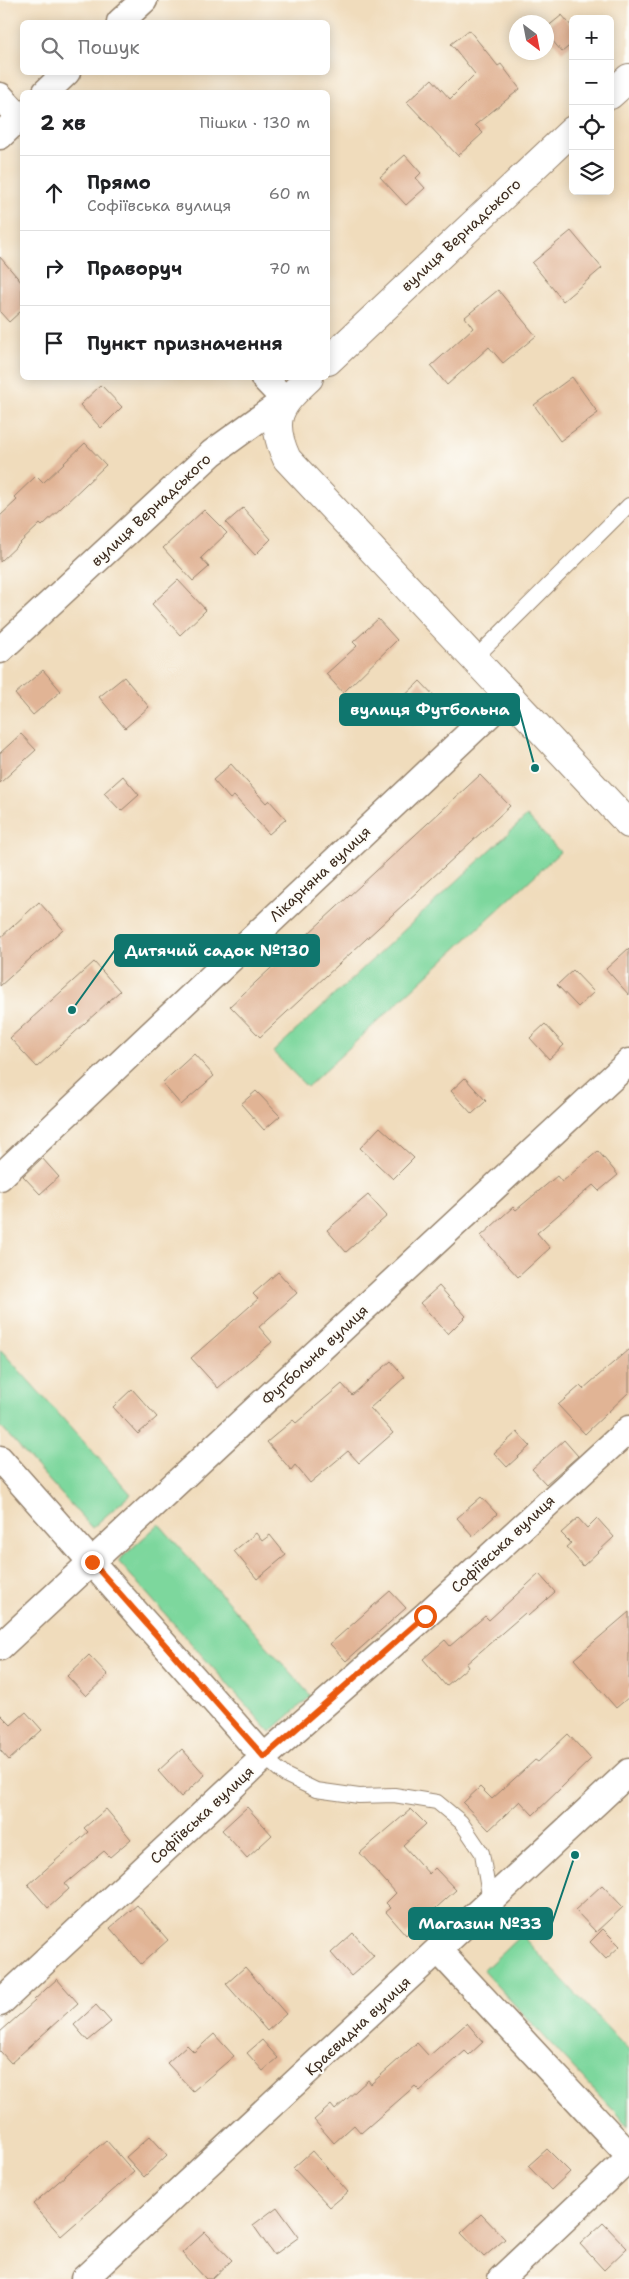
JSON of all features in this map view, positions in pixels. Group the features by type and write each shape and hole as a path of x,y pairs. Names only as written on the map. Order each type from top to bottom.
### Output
{"street":[{"path":"122,20 144,0"},
{"path":"48,90 64,75"},
{"path":"614,91 629,78"},
{"path":"0,96 20,116"},
{"path":"0,136 20,120"},
{"name":"вулиця Вернадського","path":"330,358 569,134"},
{"path":"266,380 285,400 277,421 279,442 287,458 629,824"},
{"name":"вулиця Вернадського","path":"0,650 212,453 285,400 307,380"},
{"name":"Лікарняна вулиця","path":"0,1177 510,695"},
{"name":"Футбольна вулиця","path":"0,1647 629,1062"},
{"name":"Софіївська вулиця","path":"0,2003 264,1757 425,1616 629,1428"},
{"path":"0,1459 264,1757"},
{"name":"Краєвидна вулиця","path":"84,2279 439,1951 629,1772"},
{"path":"439,1951 629,2156 501,2279"}],"lane":[{"path":"475,658 629,505"},
{"path":"264,1757 285,1775 316,1790 359,1796 394,1795 437,1802 461,1822 482,1853 490,1901"}],"green space":[{"path":"527,816 560,852 307,1087 273,1052"},
{"path":"0,1349 131,1494 92,1528 0,1426"},
{"path":"159,1524 311,1696 270,1732 118,1561"},
{"path":"521,1935 629,2051 628,2126 483,1971"}],"building":[{"path":"562,15 569,23 569,46 562,52 554,42 554,22"},
{"path":"469,30 498,66 501,64 520,89 475,125 483,133 458,156 407,102 432,79 450,99 475,74 451,44"},
{"path":"405,155 421,173 416,178 425,188 406,205 380,177"},
{"path":"571,231 602,268 563,301 532,263"},
{"path":"0,257 20,281 20,312 9,322 0,312"},
{"path":"498,290 536,336 503,363 489,347 447,385 431,366 473,328 465,317"},
{"path":"572,377 598,413 560,441 534,405"},
{"path":"101,385 122,407 101,428 80,405"},
{"path":"85,443 106,465 42,526 40,524 0,562 0,516 17,500 14,497 36,476 43,483"},
{"path":"243,508 271,539 255,555 226,523"},
{"path":"204,510 227,533 201,558 209,567 193,581 163,548"},
{"path":"178,580 206,610 180,635 152,604"},
{"path":"378,619 397,640 343,693 326,674 357,646 353,642"},
{"path":"43,670 61,691 33,715 15,694"},
{"path":"124,677 149,707 125,728 99,697"},
{"path":"420,681 439,701 413,725 395,705"},
{"path":"21,734 36,750 0,783 0,753"},
{"path":"231,764 266,803 269,800 286,819 269,834 234,796 230,799 213,780"},
{"path":"480,775 510,806 260,1037 230,1006"},
{"path":"123,776 139,795 121,811 104,793"},
{"path":"39,902 63,929 0,986 0,938"},
{"path":"629,948 629,995 606,969"},
{"path":"94,962 120,991 37,1067 10,1038"},
{"path":"573,970 594,992 578,1007 557,985"},
{"path":"545,1024 564,1045 549,1059 530,1038"},
{"path":"194,1054 214,1076 181,1105 162,1083"},
{"path":"465,1078 486,1101 472,1114 451,1091"},
{"path":"256,1091 280,1116 264,1130 241,1104"},
{"path":"380,1127 414,1158 393,1179 360,1148"},
{"path":"598,1151 618,1175 599,1191 593,1185 537,1233 550,1248 518,1277 481,1236 513,1207 516,1210 557,1176 562,1182"},
{"path":"42,1158 59,1177 40,1194 23,1176"},
{"path":"368,1195 387,1216 346,1252 327,1230"},
{"path":"278,1272 297,1293 259,1327 272,1342 218,1388 191,1358 258,1299 253,1294"},
{"path":"439,1286 466,1316 448,1334 420,1303"},
{"path":"629,1349 629,1392 585,1434 558,1405 580,1386 583,1389"},
{"path":"391,1361 405,1377 370,1408 393,1433 359,1463 348,1451 310,1483 295,1465 291,1470 267,1442 293,1420 296,1423 342,1384 352,1395"},
{"path":"132,1389 157,1417 138,1434 113,1407"},
{"path":"517,1432 530,1446 507,1467 494,1453"},
{"path":"564,1440 578,1456 546,1484 532,1469"},
{"path":"481,1497 497,1514 473,1536 457,1518"},
{"path":"578,1518 587,1528 597,1518 614,1537 583,1566 566,1547 571,1543 561,1533"},
{"path":"256,1533 262,1541 270,1535 286,1555 257,1579 234,1551"},
{"path":"539,1574 555,1592 528,1616 525,1613 466,1664 468,1667 446,1686 423,1659 445,1640 450,1646 485,1616 489,1620"},
{"path":"390,1591 406,1608 346,1661 330,1644"},
{"path":"629,1612 629,1697 616,1708 574,1659"},
{"path":"89,1655 108,1675 86,1696 67,1676"},
{"path":"26,1712 42,1730 9,1760 0,1750 0,1714 11,1725"},
{"path":"568,1734 591,1759 533,1815 520,1801 489,1830 463,1803 480,1787 492,1799 535,1760 538,1762"},
{"path":"182,1749 205,1775 181,1797 158,1771"},
{"path":"247,1807 272,1835 247,1858 222,1830"},
{"path":"106,1809 131,1839 110,1857 104,1851 65,1884 69,1889 48,1908 28,1885 88,1832 84,1828"},
{"path":"411,1809 426,1824 403,1845 429,1874 435,1868 456,1890 406,1935 386,1912 391,1908 386,1903 396,1893 360,1853"},
{"path":"602,1885 623,1907 596,1932 575,1910"},
{"path":"137,1905 168,1940 141,1964 110,1928"},
{"path":"603,1929 620,1946 606,1959 590,1942"},
{"path":"353,1933 374,1956 351,1976 331,1953"},
{"path":"245,1967 286,2014 267,2031 226,1984"},
{"path":"57,1979 78,2003 11,2063 0,2051 0,2032"},
{"path":"96,2005 111,2022 88,2041 74,2025"},
{"path":"467,2023 483,2042 469,2055 465,2051 420,2091 415,2086 361,2133 354,2125 334,2143 314,2120 331,2105 335,2110 368,2080 371,2084 417,2043 429,2056"},
{"path":"214,2034 234,2056 193,2091 167,2063 187,2045 194,2052"},
{"path":"262,2040 278,2058 263,2071 247,2053"},
{"path":"150,2136 167,2155 144,2177 126,2157"},
{"path":"106,2140 134,2172 61,2236 33,2204"},
{"path":"547,2149 570,2172 551,2190 528,2166"},
{"path":"312,2151 348,2192 330,2207 293,2168"},
{"path":"277,2207 299,2237 274,2255 253,2225"},
{"path":"481,2214 505,2239 484,2257 461,2233"},
{"path":"603,2223 627,2248 604,2270 580,2244"},
{"path":"205,2232 232,2260 212,2279 206,2279 182,2253"}],"place":[{"name":"вулиця Футбольна","path":"535,768"},
{"name":"Дитячий садок №130","path":"72,1010"},
{"name":"Магазин №33","path":"575,1855"}],"route":[{"path":"92,1562 264,1757 425,1616"}]}
